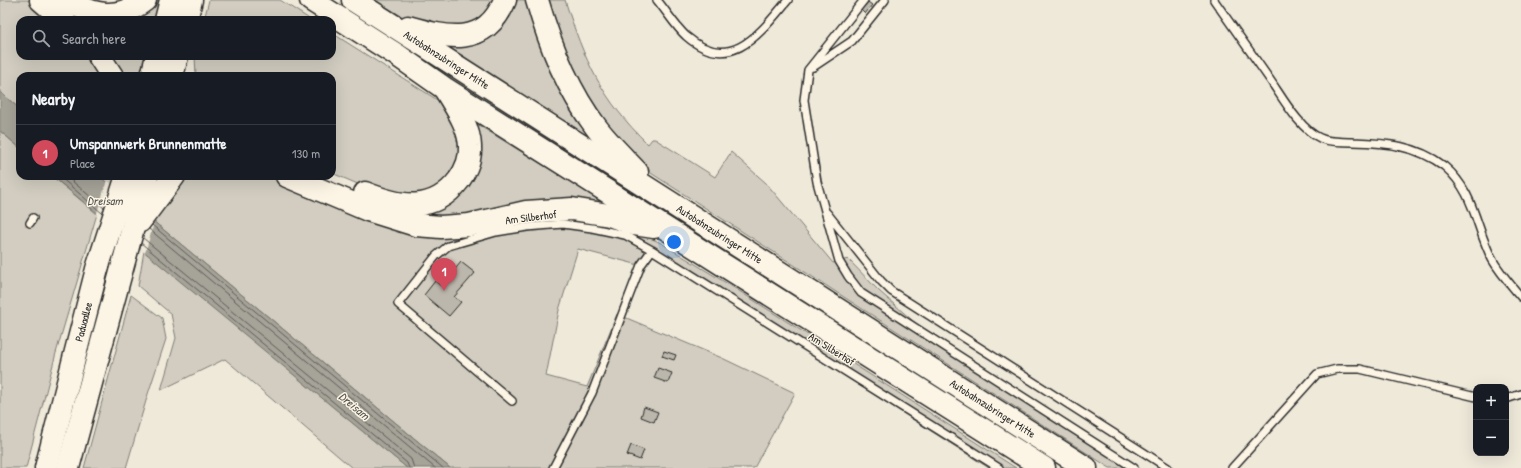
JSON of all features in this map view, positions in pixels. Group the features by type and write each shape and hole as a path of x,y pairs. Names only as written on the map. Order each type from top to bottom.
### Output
{"highway":[{"path":"41,0 59,16"},
{"path":"66,0 92,13 108,14 124,11 146,0"},
{"path":"167,16 171,0"},
{"path":"187,16 191,0"},
{"name":"Autobahnzubringer Mitte","path":"311,0 397,55 444,88 1044,468"},
{"name":"Autobahnzubringer Mitte","path":"353,0 1086,468"},
{"path":"387,22 437,35 452,37 464,36 475,33 489,24 500,12 505,0"},
{"path":"537,0 553,50 563,74 579,102 596,127 657,193"},
{"path":"102,60 109,72"},
{"path":"153,72 156,60"},
{"path":"173,72 176,60"},
{"path":"187,60 188,72"},
{"path":"335,180 398,204 422,204 444,194 461,177 471,155 464,123 444,88"},
{"name":"Paduaallee","path":"46,468 97,270 126,180"},
{"name":"Paduaallee","path":"68,468 117,285 134,230 146,180"},
{"path":"134,230 171,180"},
{"path":"297,180 368,210 416,225 441,227 469,224 526,212 572,209 609,215 634,224 666,229"}],"lane":[{"path":"657,0 685,35 696,44 716,51 727,52 752,41 788,0"},
{"path":"864,0 808,70 804,100 817,182 839,260 848,276 861,293 1134,468"},
{"path":"808,70 852,41 885,0"},
{"path":"1214,0 1284,100 1312,134 1328,141 1390,143 1410,148 1427,155 1456,178 1466,192 1476,214 1492,259 1503,276 1521,297"},
{"path":"825,210 871,269 891,291 1168,468"},
{"name":"Am Silberhof","path":"512,401 398,304 436,256 448,246 496,232 527,227 563,224 625,235 652,250 999,468"},
{"path":"553,468 592,393 642,265 652,250"},
{"path":"1232,468 1317,374 1337,368 1360,369 1473,396"},
{"path":"1509,398 1521,394"}],"shaded area":[{"path":"0,0 28,0 47,16 16,16 16,60 93,60 100,72 16,72 16,106 0,92"},
{"path":"157,0 163,0 159,16 131,16 145,11"},
{"path":"209,0 280,0 305,16 205,16"},
{"path":"375,0 499,0 475,28 408,20"},
{"path":"508,0 528,0 601,147 445,45"},
{"path":"544,0 565,0 587,60 596,78 618,111 648,144 652,139 655,139 715,177 731,152 766,183 833,263 848,259 879,291 953,356 1129,468 1110,468 640,166 587,105"},
{"path":"336,36 439,101 455,119 463,159 440,191 388,197 336,175 336,72 196,72 195,60 336,60"},
{"path":"112,60 148,60 146,72 120,72"},
{"path":"467,118 618,211 424,221 384,206 453,196"},
{"path":"0,131 16,145 16,180 57,180 97,214 56,353 26,468 0,468"},
{"path":"104,180 145,180 165,197 178,182 182,180 282,180 408,228 569,215 625,226 661,243 736,289 1016,468 989,468 649,251 639,265 578,249 559,310 546,376 587,387 617,314 722,358 795,393 754,468 450,468"},
{"path":"144,251 407,468 352,468 225,359 161,390 176,338 171,314 138,286"},
{"path":"131,295 162,318 166,339 126,468 84,468"}],"water":[{"path":"0,92 16,106 16,145 0,131"},
{"name":"Dreisam","path":"57,180 104,180 450,468 407,468"}],"pier":[{"path":"107,180 155,220 145,253 96,216"}],"building":[{"path":"868,2 872,5 865,14 861,10"},
{"path":"461,262 475,273 454,297 461,302 449,316 424,295 435,281 441,286"},
{"path":"664,351 676,355 674,360 662,356"},
{"path":"658,368 672,373 668,383 654,378"},
{"path":"644,407 658,412 654,422 641,417"},
{"path":"631,445 644,450 640,460 627,455"}],"place":[{"name":"Umspannwerk Brunnenmatte","path":"444,291"}]}
